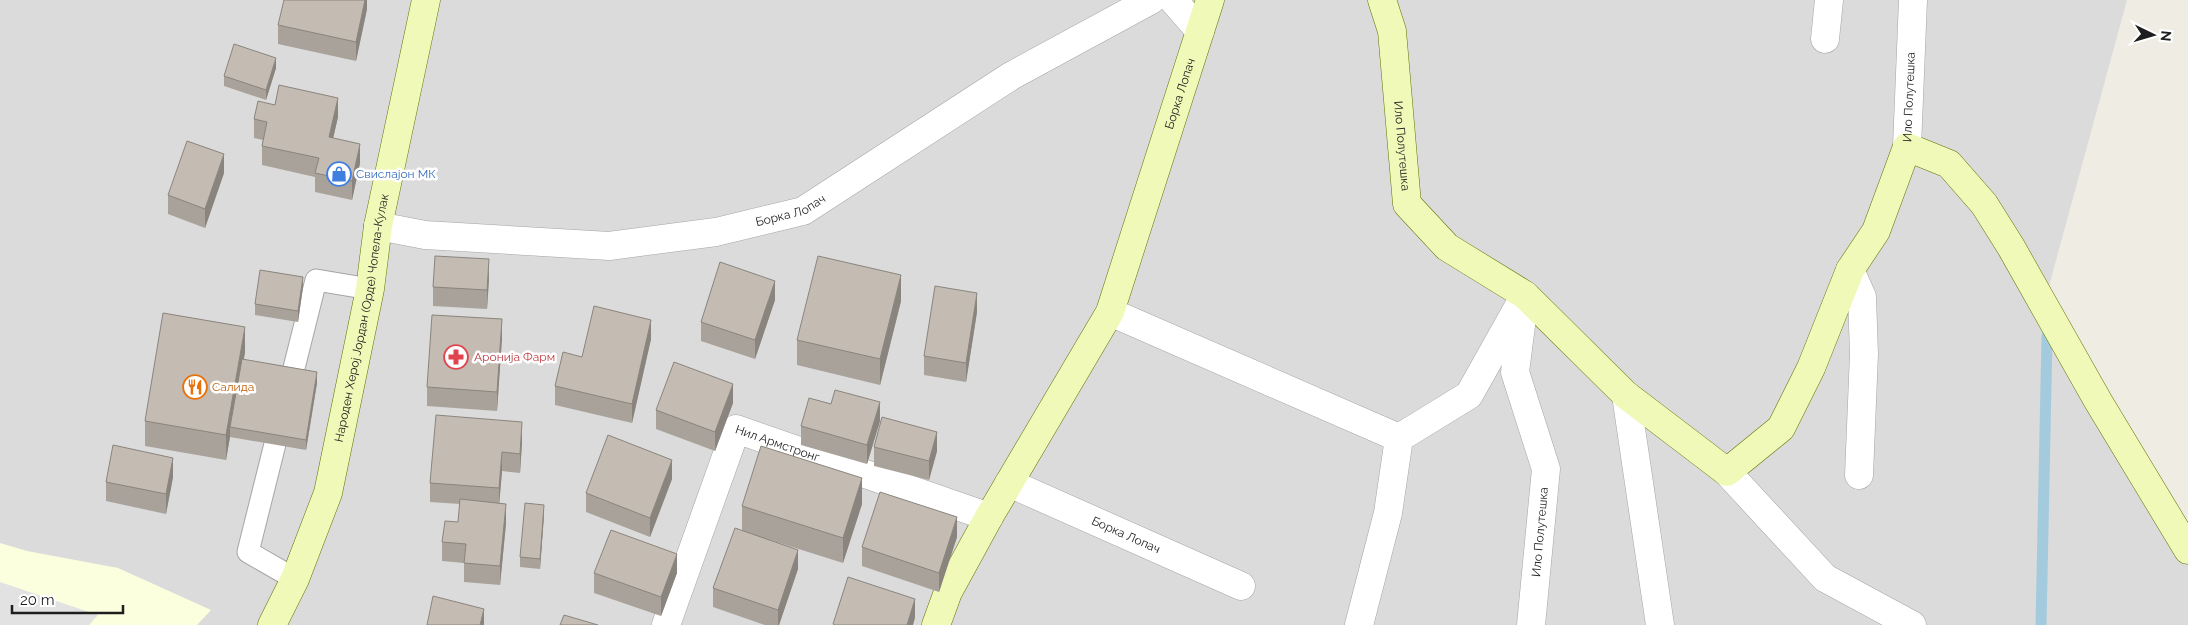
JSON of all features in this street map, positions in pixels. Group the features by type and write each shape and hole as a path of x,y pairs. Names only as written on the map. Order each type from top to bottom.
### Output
{"street":[{"name":"Народен Херој Јордан (Орде) Чопела-Кулак","path":"272,625 295,579 328,493 370,289 378,226 426,0"},
{"name":"Борка Лопач","path":"378,226 425,235 609,246 716,232 803,211 1011,76 1151,0"},
{"path":"1173,0 1200,31"},
{"name":"Борка Лопач","path":"936,625 948,592 989,517 1110,312 1210,0"},
{"name":"Ило Полутешка","path":"1382,0 1392,31 1407,204 1447,247 1525,294 1626,395 1727,472 1825,578 1912,625"},
{"path":"1825,39 1829,0"},
{"name":"Ило Полутешка","path":"1727,472 1781,428 1811,368 1850,270 1876,230 1907,147 1913,0"},
{"path":"1907,147 1949,164 1984,204 2098,401 2188,550"},
{"path":"1850,270 1862,297 1863,335 1859,474"},
{"path":"1399,438 1469,395 1525,294"},
{"name":"Ило Полутешка","path":"1525,294 1515,372 1546,469 1532,625"},
{"path":"1110,312 1399,438"},
{"path":"1626,395 1660,625"},
{"name":"Нил Армстронг","path":"666,625 736,429 989,517"},
{"path":"1360,625 1388,513 1399,438"},
{"name":"Борка Лопач","path":"1009,483 1241,586"}],"lane":[{"path":"295,579 248,552 313,290 316,280 370,289"}],"shaded area":[{"path":"0,0 2127,0 2043,308 2188,550 2188,625 0,625"},
{"path":"0,543 27,551 118,568 211,610 197,625 0,625"},
{"path":"0,582 98,615 89,625 0,625"}],"building":[{"path":"284,0 365,0 356,42 278,25"},
{"path":"234,44 276,58 266,90 224,76"},
{"path":"279,85 338,98 329,137 360,144 352,181 315,173 319,158 262,146 267,122 254,119 258,101 275,105"},
{"path":"187,141 224,154 205,209 168,195"},
{"path":"435,256 489,259 487,290 433,287"},
{"path":"818,256 901,275 880,359 797,340"},
{"path":"720,262 775,281 755,340 701,322"},
{"path":"260,270 303,277 298,311 255,304"},
{"path":"935,286 977,293 966,363 924,356"},
{"path":"594,306 651,320 632,404 555,386 563,352 582,357"},
{"path":"163,313 245,327 226,435 145,421"},
{"path":"432,315 502,319 497,392 427,387"},
{"path":"242,359 317,372 306,440 230,427"},
{"path":"674,362 733,384 715,432 656,410"},
{"path":"835,390 880,402 867,445 801,426 809,398 831,404"},
{"path":"436,415 522,422 520,454 502,452 499,488 430,483"},
{"path":"882,417 937,432 929,461 874,447"},
{"path":"608,435 672,460 650,518 586,493"},
{"path":"113,445 173,458 166,494 106,482"},
{"path":"761,446 862,478 843,538 742,506"},
{"path":"880,492 957,517 939,573 862,547"},
{"path":"460,499 506,504 500,566 464,563 466,544 442,542 445,521 458,522"},
{"path":"525,503 544,505 540,559 520,557"},
{"path":"735,528 798,550 778,610 713,588"},
{"path":"611,530 677,554 661,597 594,573"},
{"path":"848,577 915,599 907,625 833,624"},
{"path":"433,596 484,609 480,625 427,625"},
{"path":"564,615 598,625 560,625"}],"waterway":[{"path":"2041,625 2047,336"}],"place":[{"name":"Свислајон МК","path":"339,174"},
{"name":"Аронија Фарм","path":"456,357"},
{"name":"Салида","path":"195,387"}]}
